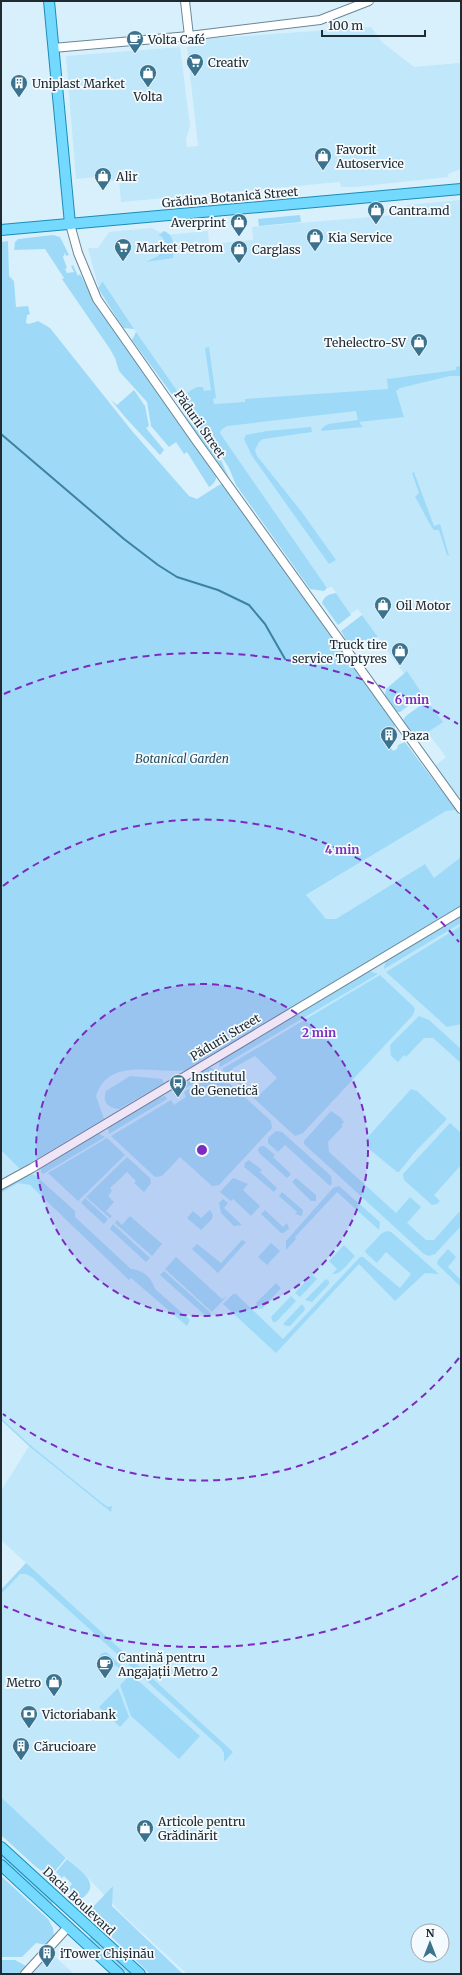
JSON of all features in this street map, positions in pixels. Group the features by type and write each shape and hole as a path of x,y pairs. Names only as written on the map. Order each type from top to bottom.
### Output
{"main road":[{"name":"Pădurii Street","path":"49,1 70,224"},
{"name":"Grădina Botanică Street","path":"1,230 461,189"},
{"name":"Dacia Boulevard","path":"1,1847 140,1974"},
{"path":"1,1865 119,1974"},
{"path":"68,1927 78,1917"}],"street":[{"path":"185,1 189,36"},
{"path":"53,48 189,36 320,20 369,1"},
{"name":"Pădurii Street","path":"70,224 78,253 97,299 203,450 461,809"},
{"name":"Pădurii Street","path":"1,1185 32,1168 461,911"},
{"path":"25,1974 68,1927"}],"shaded area":[{"path":"371,27 382,42 414,67 461,62 461,169 448,174 448,177 355,187 341,187 340,182 121,202 119,180 99,182 96,177 76,179 66,56 180,47 190,126 186,140 187,147 198,146 187,47 203,45 203,39"},
{"path":"461,200 461,796 457,798 434,766 446,757 427,732 439,723 358,609 350,614 332,587 327,588 220,433 206,430 153,358 103,282 98,286 88,248 98,248 109,232 152,228 165,235 208,231 209,244 253,240 252,227 395,215 401,214 407,205"},
{"path":"456,810 461,818 461,1974 187,1974 123,1915 89,1879 1,1797 1,1590 26,1563 1,1540 1,1491 29,1446 1,1420 1,1079 446,811"},
{"path":"50,1952 74,1974 30,1974"}],"green space":[{"path":"300,215 301,222 259,226 258,219"},
{"path":"164,231 168,233 173,242 173,258 146,262 158,256 166,243 161,236 158,236"},
{"path":"53,235 60,237 69,255 66,256 65,253 63,257 67,268 65,269 67,273 74,272 71,266 73,265 78,276 80,274 94,300 216,476 215,481 209,487 187,452 184,454 176,442 169,447 151,426 147,402 119,371 115,358 110,349 62,279 64,278 45,249 14,250 15,242 18,239"},
{"name":"Botanical Garden","path":"8,241 9,276 14,281 16,307 28,306 30,314 27,315 26,323 29,324 38,321 50,328 132,431 189,496 197,499 222,484 394,724 395,729 393,732 384,737 393,751 397,749 398,745 405,742 456,810 446,811 306,895 326,919 336,919 425,864 434,878 461,857 461,906 188,1070 135,1070 123,1071 112,1075 102,1083 96,1096 104,1119 20,1169 1,1150 1,242"},
{"path":"102,282 134,329 123,328 98,288"},
{"path":"136,332 180,395 174,397 132,340"},
{"path":"209,347 216,398 213,399 214,404 245,402 245,399 388,389 387,379 456,370 456,367 461,366 461,376 450,376 400,388 396,391 404,417 359,422 363,427 321,431 322,428 328,424 358,420 356,411 227,426 221,430 220,433 327,588 324,591 310,589 236,485 229,468 213,443 199,430 179,402 191,390 197,387 203,387 204,391 211,390 205,348"},
{"path":"134,390 145,406 149,426 146,428 164,450 160,455 111,400 117,405"},
{"path":"176,404 221,460 232,485"},
{"path":"311,427 312,432 263,439 259,442 255,450 257,456 301,511 336,560 329,564 252,456 244,439 246,435 267,431"},
{"path":"414,472 434,526 440,524 449,556 447,555 439,530 434,530 415,497 419,493 412,473"},
{"path":"336,593 351,615 338,625 322,603 327,596"},
{"path":"362,615 378,637 358,642 346,640 341,631"},
{"path":"407,671 423,695 400,712 397,712 385,696 386,689"},
{"path":"427,701 443,722 416,740 403,720 407,715"},
{"path":"461,915 461,923 384,969 386,960"},
{"path":"461,926 461,1024 447,1027 386,972"},
{"path":"369,971 378,974 220,1067 219,1066 220,1059"},
{"path":"380,975 414,1007 415,1009 413,1015 303,1133 295,1136 237,1083 238,1080 241,1081 257,1097 277,1078 255,1056 233,1068 230,1074 233,1076 229,1076 222,1069"},
{"path":"419,1016 429,1020 461,1049 461,1063 433,1038 424,1038 406,1057 404,1055 398,1062 391,1056 390,1045"},
{"path":"205,1068 211,1068 216,1071 186,1088 183,1086 196,1074"},
{"path":"217,1072 271,1121 272,1128 219,1185 212,1186 180,1157 162,1176 155,1177 111,1136 171,1100 174,1105 186,1097 184,1092"},
{"path":"130,1076 162,1079 164,1083 119,1109 109,1106 105,1101 106,1091"},
{"path":"411,1089 417,1091 447,1119 414,1153 399,1172 397,1172 368,1148 367,1138"},
{"path":"165,1096 167,1099 109,1134 108,1126 152,1100"},
{"path":"331,1111 340,1117 344,1122 341,1125 343,1126 328,1142 329,1152 396,1213 410,1197 421,1207 407,1223 426,1240 434,1240 459,1212 461,1214 461,1226 435,1254 429,1256 424,1254 304,1144 304,1141"},
{"path":"450,1123 461,1133 461,1165 434,1195 440,1201 437,1204 432,1205 404,1180 403,1174"},
{"path":"276,1131 282,1132 331,1176 332,1183 330,1186 285,1145 278,1152 268,1143 268,1138"},
{"path":"97,1133 105,1137 43,1174 41,1172 41,1167"},
{"path":"107,1138 125,1155 78,1201 48,1173"},
{"path":"261,1146 264,1146 275,1155 273,1157 291,1174 287,1178 259,1153 258,1149"},
{"path":"127,1157 150,1178 151,1183 144,1192 134,1183 136,1181 127,1172 110,1188 112,1191 108,1196 114,1202 106,1211 112,1216 110,1218 86,1197"},
{"path":"249,1160 262,1170 260,1172 277,1188 274,1192 244,1167 245,1163"},
{"path":"26,1174 35,1175 75,1211 75,1217 131,1269 146,1275 152,1281 155,1289 190,1320 187,1326 131,1278 129,1280 30,1185 18,1183 1,1193 1,1189"},
{"path":"233,1178 248,1184 243,1190 260,1206 251,1216 233,1199 231,1201 220,1192"},
{"path":"296,1178 316,1195 316,1201 311,1201 292,1182"},
{"path":"339,1186 380,1222 379,1230 337,1192 295,1237 296,1239 286,1250 286,1241 333,1188"},
{"path":"282,1192 303,1210 302,1216 295,1214 297,1212 279,1196"},
{"path":"85,1198 108,1219 104,1224 81,1203"},
{"path":"223,1199 228,1203 224,1208 242,1225 234,1226 221,1213 219,1203"},
{"path":"210,1210 213,1215 212,1219 201,1230 187,1218 193,1211 201,1218"},
{"path":"265,1210 283,1227 287,1223 289,1229 281,1233 261,1214"},
{"path":"130,1216 162,1244 152,1256 115,1223 117,1220 122,1225"},
{"path":"113,1224 150,1258 146,1262 110,1229"},
{"path":"387,1231 391,1232 439,1274 425,1273 395,1301 359,1264 276,1353 223,1304 233,1294 236,1294 283,1339 360,1257 363,1257 400,1288 411,1274 386,1252 377,1263 365,1251 382,1233"},
{"path":"242,1240 246,1242 218,1273 192,1249 197,1244 221,1263"},
{"path":"271,1243 280,1251 267,1265 258,1257"},
{"path":"344,1245 355,1256 342,1270 332,1274 337,1269 329,1261"},
{"path":"448,1249 456,1257 448,1267 461,1280 461,1287 437,1264 438,1260"},
{"path":"176,1257 222,1299 227,1296 212,1312 165,1269"},
{"path":"164,1271 211,1313 207,1317 160,1275"},
{"path":"312,1274 317,1279 300,1297 295,1293"},
{"path":"326,1279 329,1281 329,1284 312,1302 305,1300"},
{"path":"276,1283 281,1288 262,1309 259,1309 256,1303"},
{"path":"291,1296 296,1301 276,1322 273,1322 271,1317"},
{"path":"302,1304 305,1308 304,1311 290,1326 283,1324"},
{"path":"1,1416 3,1420 30,1445 102,1503 108,1507 112,1506 111,1512 29,1446 1,1420"},
{"path":"26,1563 233,1752 224,1762 224,1753 221,1748 32,1577 26,1574 20,1574 1,1594 1,1590"},
{"path":"106,1652 200,1736 179,1759 131,1716 120,1685 129,1676 115,1665 111,1670 98,1658 102,1653"},
{"path":"118,1688 129,1717 120,1727 99,1707"},
{"path":"1,1797 66,1858 55,1871 50,1868 45,1873 36,1867 1,1835"},
{"path":"1,1852 54,1901 52,1904 1,1858"},
{"path":"67,1859 84,1873 90,1883 90,1889 80,1900 68,1889 72,1884 64,1876 62,1878 56,1872"},
{"path":"1,1876 48,1919 53,1928 54,1936 47,1945 36,1943 22,1957 1,1957"},
{"path":"113,1886 112,1906 183,1974 150,1974 92,1918 92,1908"},
{"path":"92,1936 133,1974 128,1974 89,1938"},
{"path":"1,1960 15,1960 26,1966 26,1968 21,1974 1,1974"}],"waterway":[{"path":"1,434 124,539 158,565 177,577 218,590 249,605 265,624 285,659"}],"place":[{"name":"Volta Café","path":"135,54"},
{"name":"Creativ","path":"195,77"},
{"name":"Volta","path":"148,88"},
{"name":"Uniplast Market","path":"19,98"},
{"name":"Favorit Autoservice","path":"323,171"},
{"name":"Alir","path":"103,191"},
{"name":"Cantra.md","path":"376,225"},
{"name":"Averprint","path":"239,237"},
{"name":"Kia Service","path":"315,252"},
{"name":"Market Petrom","path":"123,262"},
{"name":"Carglass","path":"239,264"},
{"name":"Tehelectro-SV","path":"419,357"},
{"name":"Oil Motor","path":"383,620"},
{"name":"Truck tire service Toptyres","path":"400,666"},
{"name":"Paza","path":"389,750"},
{"name":"Institutul de Genetică","path":"178,1098"},
{"name":"Cantină pentru Angajații Metro 2","path":"105,1679"},
{"name":"Metro","path":"54,1697"},
{"name":"Victoriabank","path":"29,1729"},
{"name":"Cărucioare","path":"21,1761"},
{"name":"Articole pentru Grădinărit","path":"145,1843"},
{"name":"iTower Chișinău","path":"47,1968"}]}
